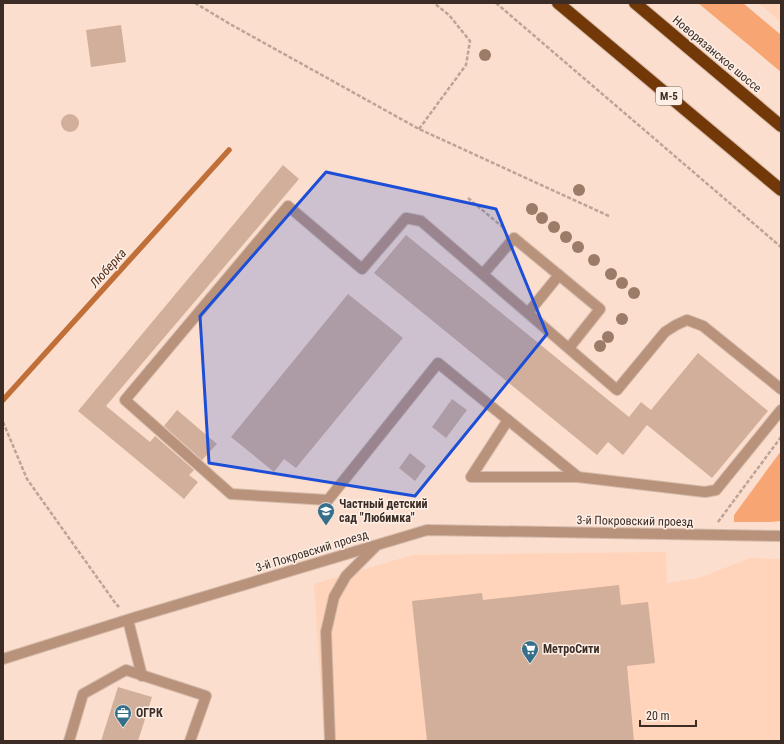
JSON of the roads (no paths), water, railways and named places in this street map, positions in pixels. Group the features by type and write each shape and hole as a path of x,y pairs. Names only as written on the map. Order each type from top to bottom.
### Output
{"highway":[{"name":"М-5","path":"558,3 781,190"},
{"name":"Новорязанское шоссе","path":"635,3 781,126"}],"street":[{"path":"578,476 438,363 328,500 231,494 125,400 288,206 362,269 406,218 421,221 617,390 665,332 687,320 703,326 781,390"},
{"path":"482,274 514,238 600,309 569,348"},
{"path":"528,313 559,275"},
{"path":"508,420 471,476 578,476 705,492 716,490 781,410"},
{"name":"3-й Покровский проезд","path":"3,659 130,619 427,530 781,536"},
{"path":"330,741 326,632 332,604 334,597 346,576 376,546"},
{"path":"130,619 142,676"},
{"path":"69,741 83,694 126,670 206,696 190,741"}],"waterway":[{"name":"Люберка","path":"3,400 229,150"}],"place":[{"name":"Частный детский сад \"Любимка\"","path":"326,526"},
{"name":"МетроСити","path":"530,664"},
{"name":"ОГРК","path":"123,728"}]}
